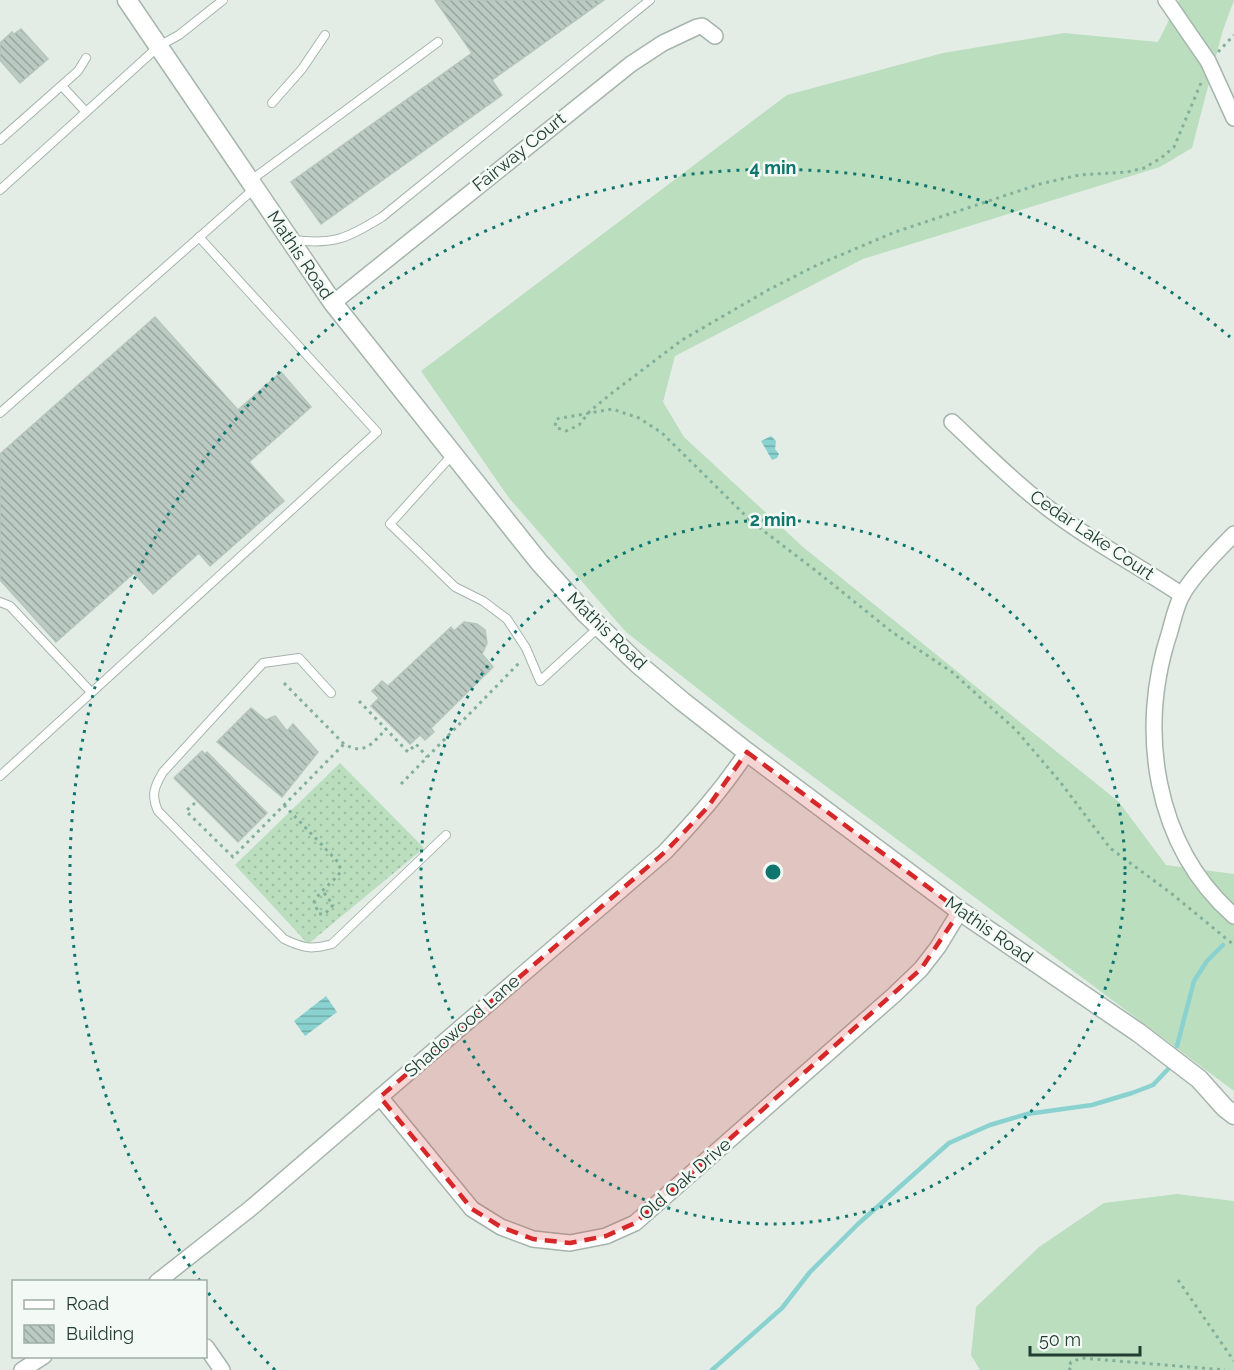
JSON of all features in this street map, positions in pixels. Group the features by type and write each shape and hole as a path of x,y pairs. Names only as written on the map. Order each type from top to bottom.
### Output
{"street":[{"name":"Mathis Road","path":"127,0 333,303 539,562 600,626 638,664 747,752 960,911 1139,1033 1199,1079 1234,1115"},
{"path":"1166,0 1208,61 1234,118"},
{"name":"Fairway Court","path":"333,303 631,64 663,43 697,27 702,27 715,36"},
{"name":"Cedar Lake Court","path":"952,422 1044,506 1182,596"},
{"path":"1234,534 1182,596 1163,649 1156,680 1152,736 1161,793 1180,844 1209,890 1234,916"},
{"name":"Shadowood Lane","path":"158,1280 251,1208 665,852 707,808 747,752"},
{"name":"Old Oak Drive","path":"380,1097 472,1209 501,1227 533,1239 570,1243 606,1236 635,1222 894,995 921,969 938,947 960,911"},
{"path":"207,1348 222,1370"},
{"path":"22,1370 41,1358"}],"lane":[{"path":"0,190 159,46 179,35 223,0"},
{"path":"290,240 313,243 334,241 353,235 381,217 650,0"},
{"path":"272,103 302,69 325,35"},
{"path":"0,413 199,237 253,185 438,42"},
{"path":"0,140 78,71 86,58"},
{"path":"62,86 86,112"},
{"path":"0,776 377,432 199,237"},
{"path":"453,454 390,524 455,587 483,601 507,619 526,648 540,681 600,626"},
{"path":"0,602 10,606 91,692"},
{"path":"331,693 299,658 263,663 163,772 154,788 153,800 158,811 284,939 303,948 317,948 332,944 446,836"}],"path":[{"path":"1234,35 1208,61 1202,82 1174,147 1144,168 1127,172 1079,175 1040,183 895,232 817,265 759,295 682,340 590,411 581,416 556,419 555,427 566,431 579,425 590,411 612,409 639,418 662,433 752,522 892,632 952,672 1016,730 1061,783 1110,848 1172,894 1234,945"},
{"path":"401,784 519,663 530,674 536,671"},
{"path":"284,682 344,744 352,749 369,747 386,729"},
{"path":"359,701 408,752 416,744 428,757"},
{"path":"195,803 186,811 233,857 344,744"},
{"path":"284,805 339,863 341,871 336,879 322,890 314,902 319,914 326,914 333,905 322,890"},
{"path":"1178,1280 1234,1361"},
{"path":"1071,1370 1068,1368 1071,1362 1082,1358 1225,1370"}],"highlighted area":[{"path":"747,752 960,911 921,969 635,1223 606,1236 570,1243 533,1239 501,1227 472,1209 380,1097 665,852 707,808"}],"green space":[{"path":"1179,0 1234,0 1222,33 1192,148 1160,167 863,259 675,356 663,402 684,437 803,547 1119,802 1166,865 1234,874 1234,1091 740,722 626,632 509,498 421,371 787,95 943,53 1064,33 1158,42"},
{"path":"340,763 424,848 308,944 235,865"},
{"path":"1177,1194 1234,1201 1234,1370 980,1370 971,1355 976,1307 1039,1247 1104,1203"}],"water":[{"path":"771,436 776,441 775,449 779,454 772,460 761,441"},
{"path":"326,996 337,1012 305,1036 294,1021"}],"building":[{"path":"435,0 604,0 492,80 502,95 321,224 291,182 472,53"},
{"path":"21,29 48,59 20,83 0,60 0,43 12,32 14,34"},
{"path":"155,317 238,410 281,372 311,407 249,462 284,501 210,566 199,553 153,594 134,573 56,642 0,580 0,454"},
{"path":"464,622 477,624 485,630 487,643 482,654 493,667 431,728 434,732 425,740 420,735 410,744 371,706 379,698 372,691 382,681 388,686 451,627 454,631"},
{"path":"251,708 266,720 275,716 287,731 293,724 318,752 282,797 217,742"},
{"path":"202,751 205,754 207,752 267,813 238,842 174,778"}],"waterway":[{"path":"1177,1046 1194,981 1207,961 1223,945"},
{"path":"712,1370 782,1308 810,1272 858,1224 949,1143 990,1125 1027,1114 1092,1105 1132,1093 1153,1085 1171,1066"}]}
